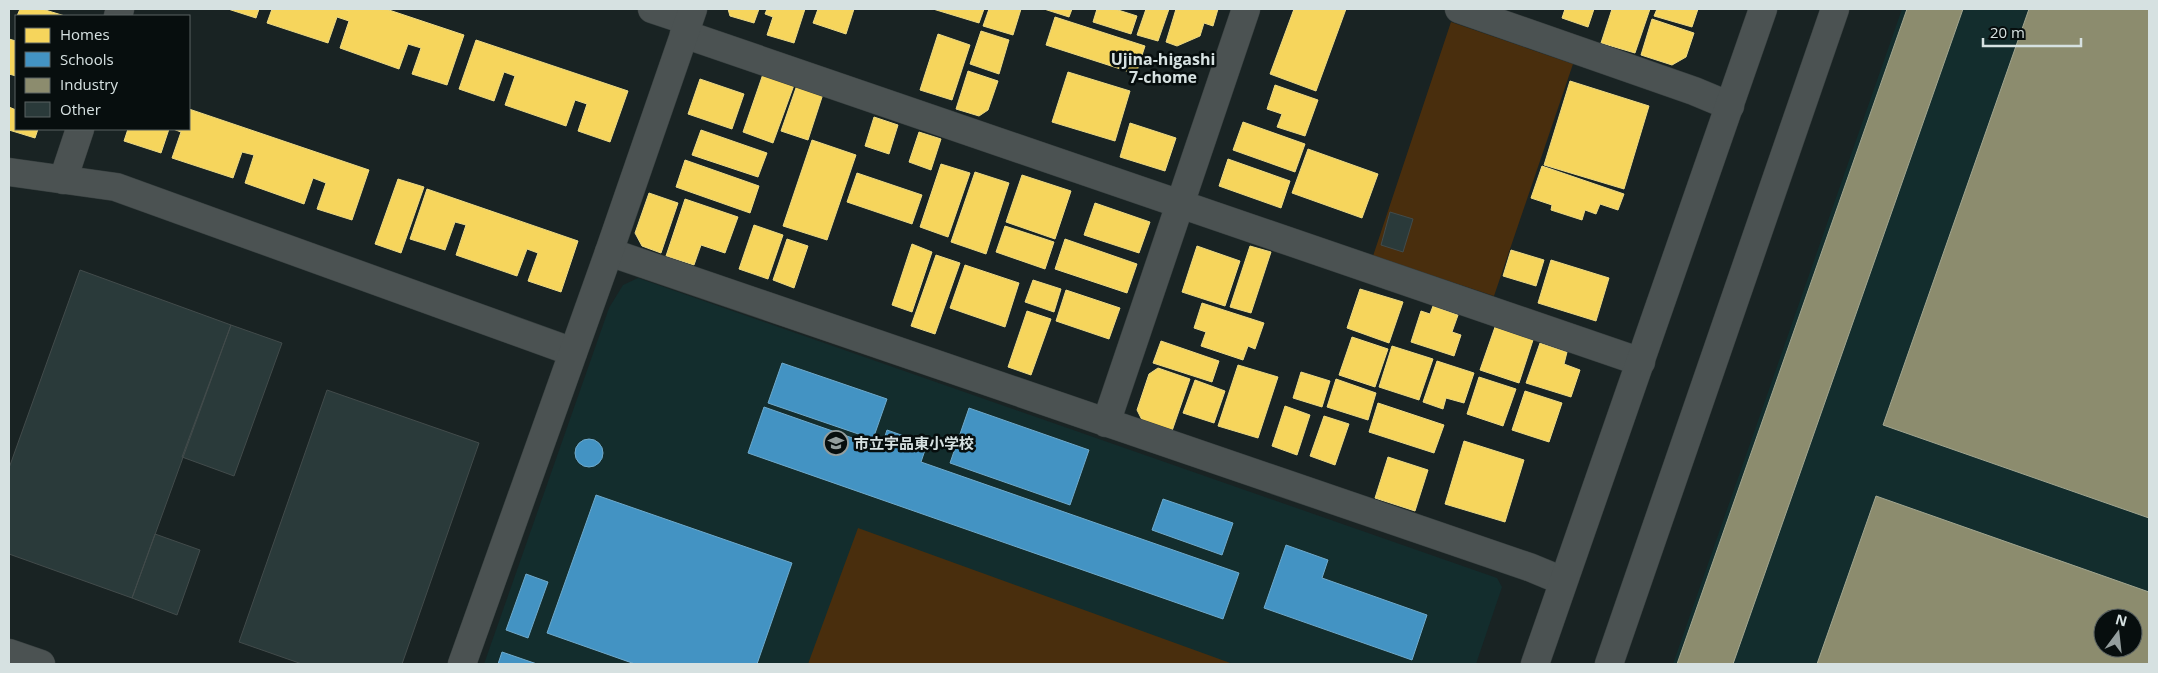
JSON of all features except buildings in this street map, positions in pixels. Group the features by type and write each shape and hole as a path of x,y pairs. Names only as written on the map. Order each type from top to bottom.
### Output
{"street":[{"path":"652,9 1181,203 1641,362"},
{"path":"1106,423 1246,9"},
{"path":"1459,9 1694,91 1730,106"},
{"path":"1535,664 1763,9"},
{"path":"1609,664 1835,9"},
{"path":"462,664 609,252 688,21"},
{"path":"63,180 80,130"},
{"path":"9,172 116,188 573,352"},
{"path":"609,252 1529,567 1564,581"},
{"path":"9,653 42,664"}],"shaded area":[{"path":"1902,9 2149,9 2149,664 1673,664"},
{"path":"1451,22 1573,64 1494,296 1373,256"},
{"name":"市立宇品東小学校","path":"638,278 1497,578 1502,587 1476,664 484,664 609,308 623,285"},
{"path":"858,528 1233,664 808,664"}],"place":[{"name":"市立宇品東小学校","path":"836,443"}],"district":[{"name":"Ujina-higashi 7-chome","path":"1163,68"}]}
